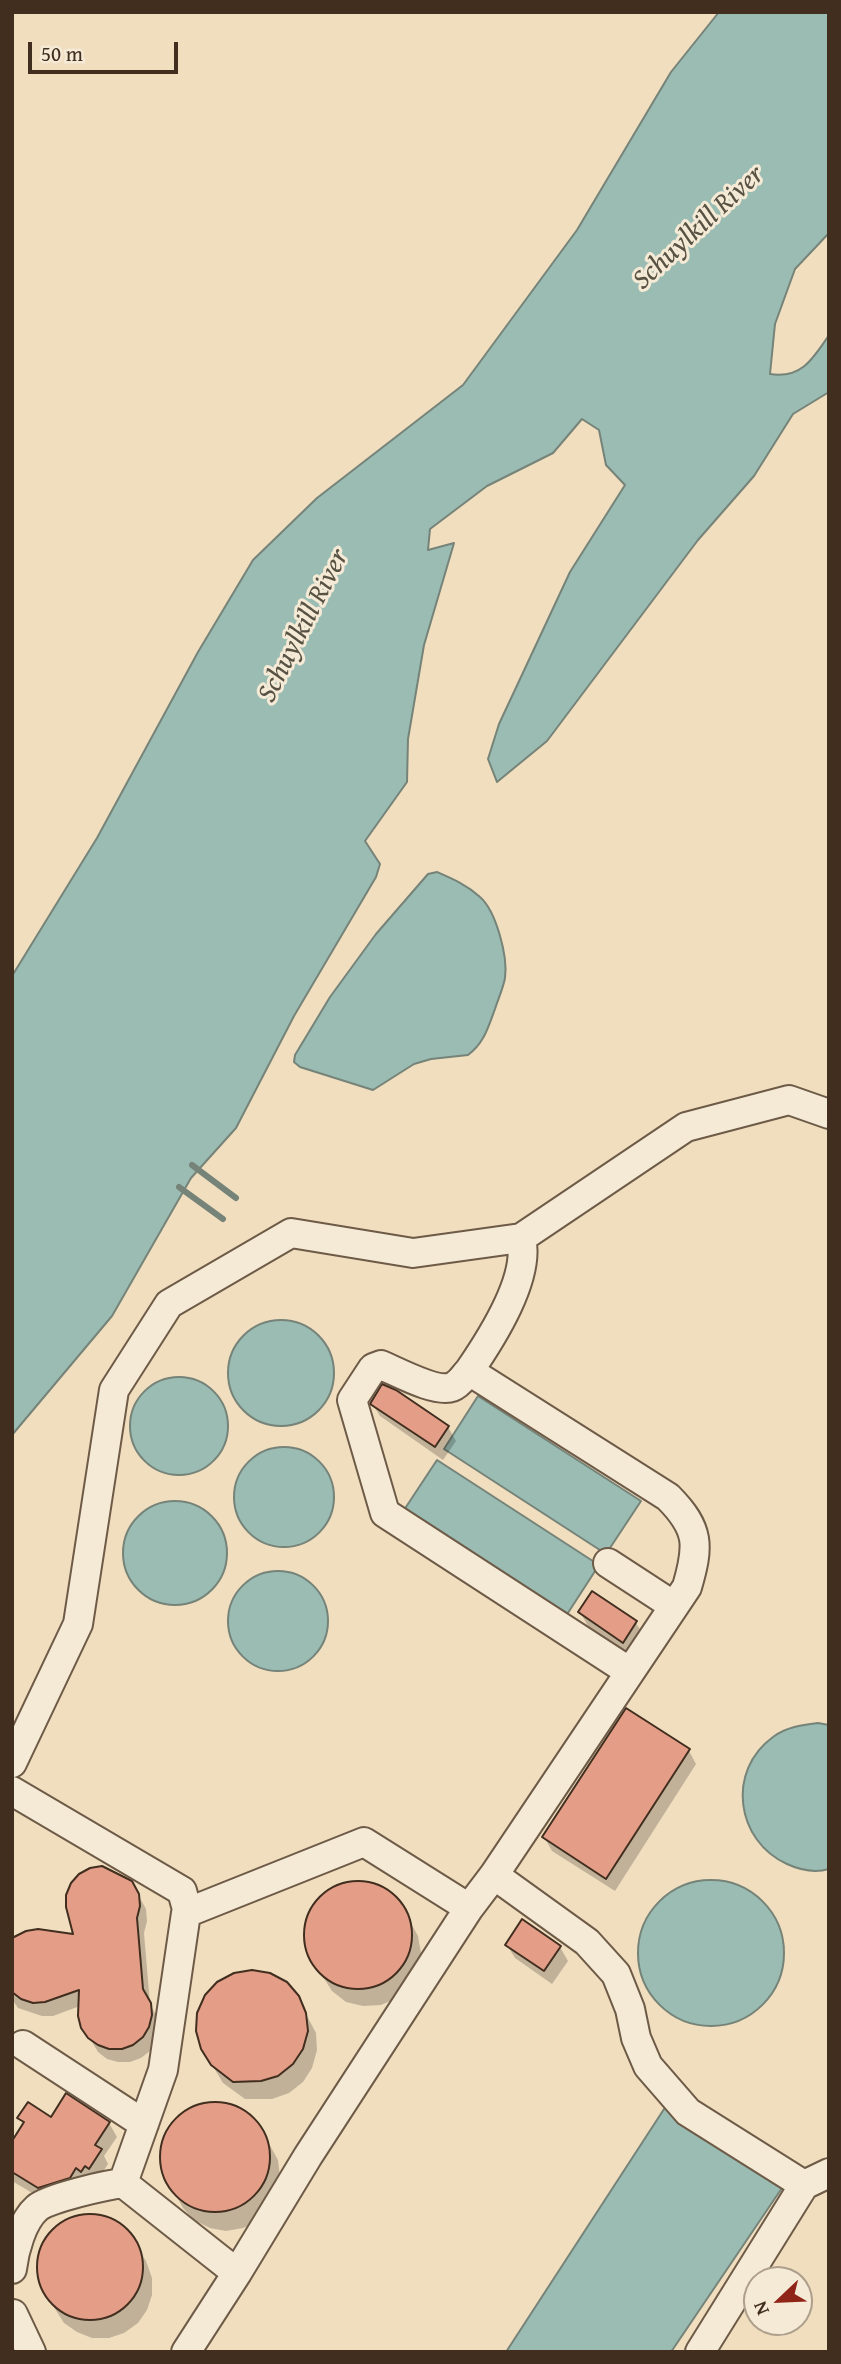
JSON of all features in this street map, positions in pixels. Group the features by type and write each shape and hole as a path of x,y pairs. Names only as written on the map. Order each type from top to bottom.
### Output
{"lane":[{"path":"12,1763 78,1625 114,1390 169,1304 291,1233 413,1252 521,1237 686,1127 789,1100 829,1114"},
{"path":"521,1237 524,1251 511,1298 496,1333 458,1383 440,1389 381,1365 373,1368 352,1400 385,1513 630,1672"},
{"path":"197,2348 237,2273 308,2156 469,1908 494,1875 687,1587 695,1562 695,1537 686,1515 668,1497 469,1371"},
{"path":"608,1563 674,1606"},
{"path":"12,1791 182,1892 188,1913"},
{"path":"122,2183 163,2070 186,1913 364,1842 469,1908"},
{"path":"494,1875 587,1942 616,1974 630,2009 636,2038 648,2066 688,2112 816,2179 700,2352"},
{"path":"23,2045 144,2123"},
{"path":"12,2269 13,2258 24,2228 21,2213 106,2185 122,2183 237,2273"},
{"path":"12,2294 13,2315 31,2352"}],"water":[{"name":"Schuylkill River","path":"719,12 829,12 829,233 795,269 775,324 770,374 781,375 798,370 811,359 829,335 829,392 793,414 754,476 698,540 547,741 497,782 488,759 499,724 570,572 625,485 606,465 599,430 582,419 553,453 487,486 430,529 428,550 454,543 424,645 408,739 407,782 365,841 380,864 376,877 294,1016 236,1128 191,1178 112,1316 12,1435 12,976 97,838 198,652 253,560 317,498 463,385 577,230 671,72"},
{"path":"437,872 480,897 491,912 500,934 505,958 505,978 482,1040 468,1055 431,1059 414,1064 373,1090 300,1067 294,1062 295,1055 330,997 376,934 428,874"},
{"path":"281,1320 301,1324 318,1336 330,1353 334,1373 330,1393 318,1410 301,1422 281,1426 261,1422 244,1410 232,1393 228,1373 232,1353 244,1336 261,1324"},
{"path":"179,1377 198,1381 214,1391 224,1407 228,1426 224,1445 214,1461 198,1471 179,1475 160,1471 144,1461 134,1445 130,1426 134,1407 144,1391 160,1381"},
{"path":"478,1396 641,1501 606,1554 444,1449"},
{"path":"284,1447 303,1451 319,1462 330,1478 334,1497 330,1516 319,1532 303,1543 284,1547 265,1543 249,1532 238,1516 234,1497 238,1478 249,1462 265,1451"},
{"path":"437,1460 599,1565 564,1619 402,1513"},
{"path":"175,1501 195,1505 212,1516 223,1533 227,1553 223,1573 212,1590 195,1601 175,1605 155,1601 138,1590 127,1573 123,1553 127,1533 138,1516 155,1505"},
{"path":"278,1571 297,1575 314,1585 324,1602 328,1621 324,1640 314,1657 297,1667 278,1671 259,1667 242,1657 232,1640 228,1621 232,1602 242,1585 259,1575"},
{"path":"818,1723 829,1725 829,1869 813,1871 787,1864 770,1853 757,1839 748,1823 743,1805 743,1786 748,1768 758,1751 773,1737 789,1729"},
{"path":"711,1880 739,1885 763,1901 779,1925 784,1953 779,1981 763,2005 739,2021 711,2026 683,2021 659,2005 643,1981 638,1953 643,1925 659,1901 683,1885"},
{"path":"666,2106 784,2185 671,2352 506,2352"}],"building":[{"path":"382,1384 396,1390 449,1426 435,1447 370,1404"},
{"path":"592,1591 637,1621 623,1643 578,1612"},
{"path":"626,1708 690,1749 606,1879 542,1837"},
{"path":"102,1866 132,1881 139,1894 137,1918 143,1989 151,2003 152,2015 143,2037 122,2049 109,2049 88,2038 81,2028 78,2016 79,1990 45,2002 33,2003 12,1992 12,1938 38,1929 73,1934 66,1907 66,1895 71,1883 79,1874"},
{"path":"358,1881 379,1885 396,1897 408,1914 412,1935 408,1956 396,1973 379,1985 358,1989 337,1985 320,1973 308,1956 304,1935 308,1914 320,1897 337,1885"},
{"path":"522,1919 561,1946 544,1971 505,1945"},
{"path":"252,1970 270,1973 287,1982 299,1996 306,2013 308,2031 303,2049 293,2064 278,2076 261,2081 233,2082 211,2065 201,2049 196,2031 197,2013 205,1995 217,1982 234,1973"},
{"path":"66,2093 110,2122 95,2145 102,2149 89,2169 85,2166 81,2172 76,2168 70,2178 38,2188 12,2172 12,2141 24,2122 17,2118 28,2102 51,2117"},
{"path":"215,2102 236,2106 254,2118 266,2136 270,2157 266,2178 254,2196 236,2208 215,2212 194,2208 176,2196 164,2178 160,2157 164,2136 176,2118 194,2106"},
{"path":"90,2214 110,2218 128,2229 139,2247 143,2267 139,2287 128,2305 110,2316 90,2320 70,2316 52,2305 41,2287 37,2267 41,2247 52,2229 70,2218"}],"waterway":[{"path":"192,1165 236,1198"},
{"path":"179,1187 223,1219"}]}
